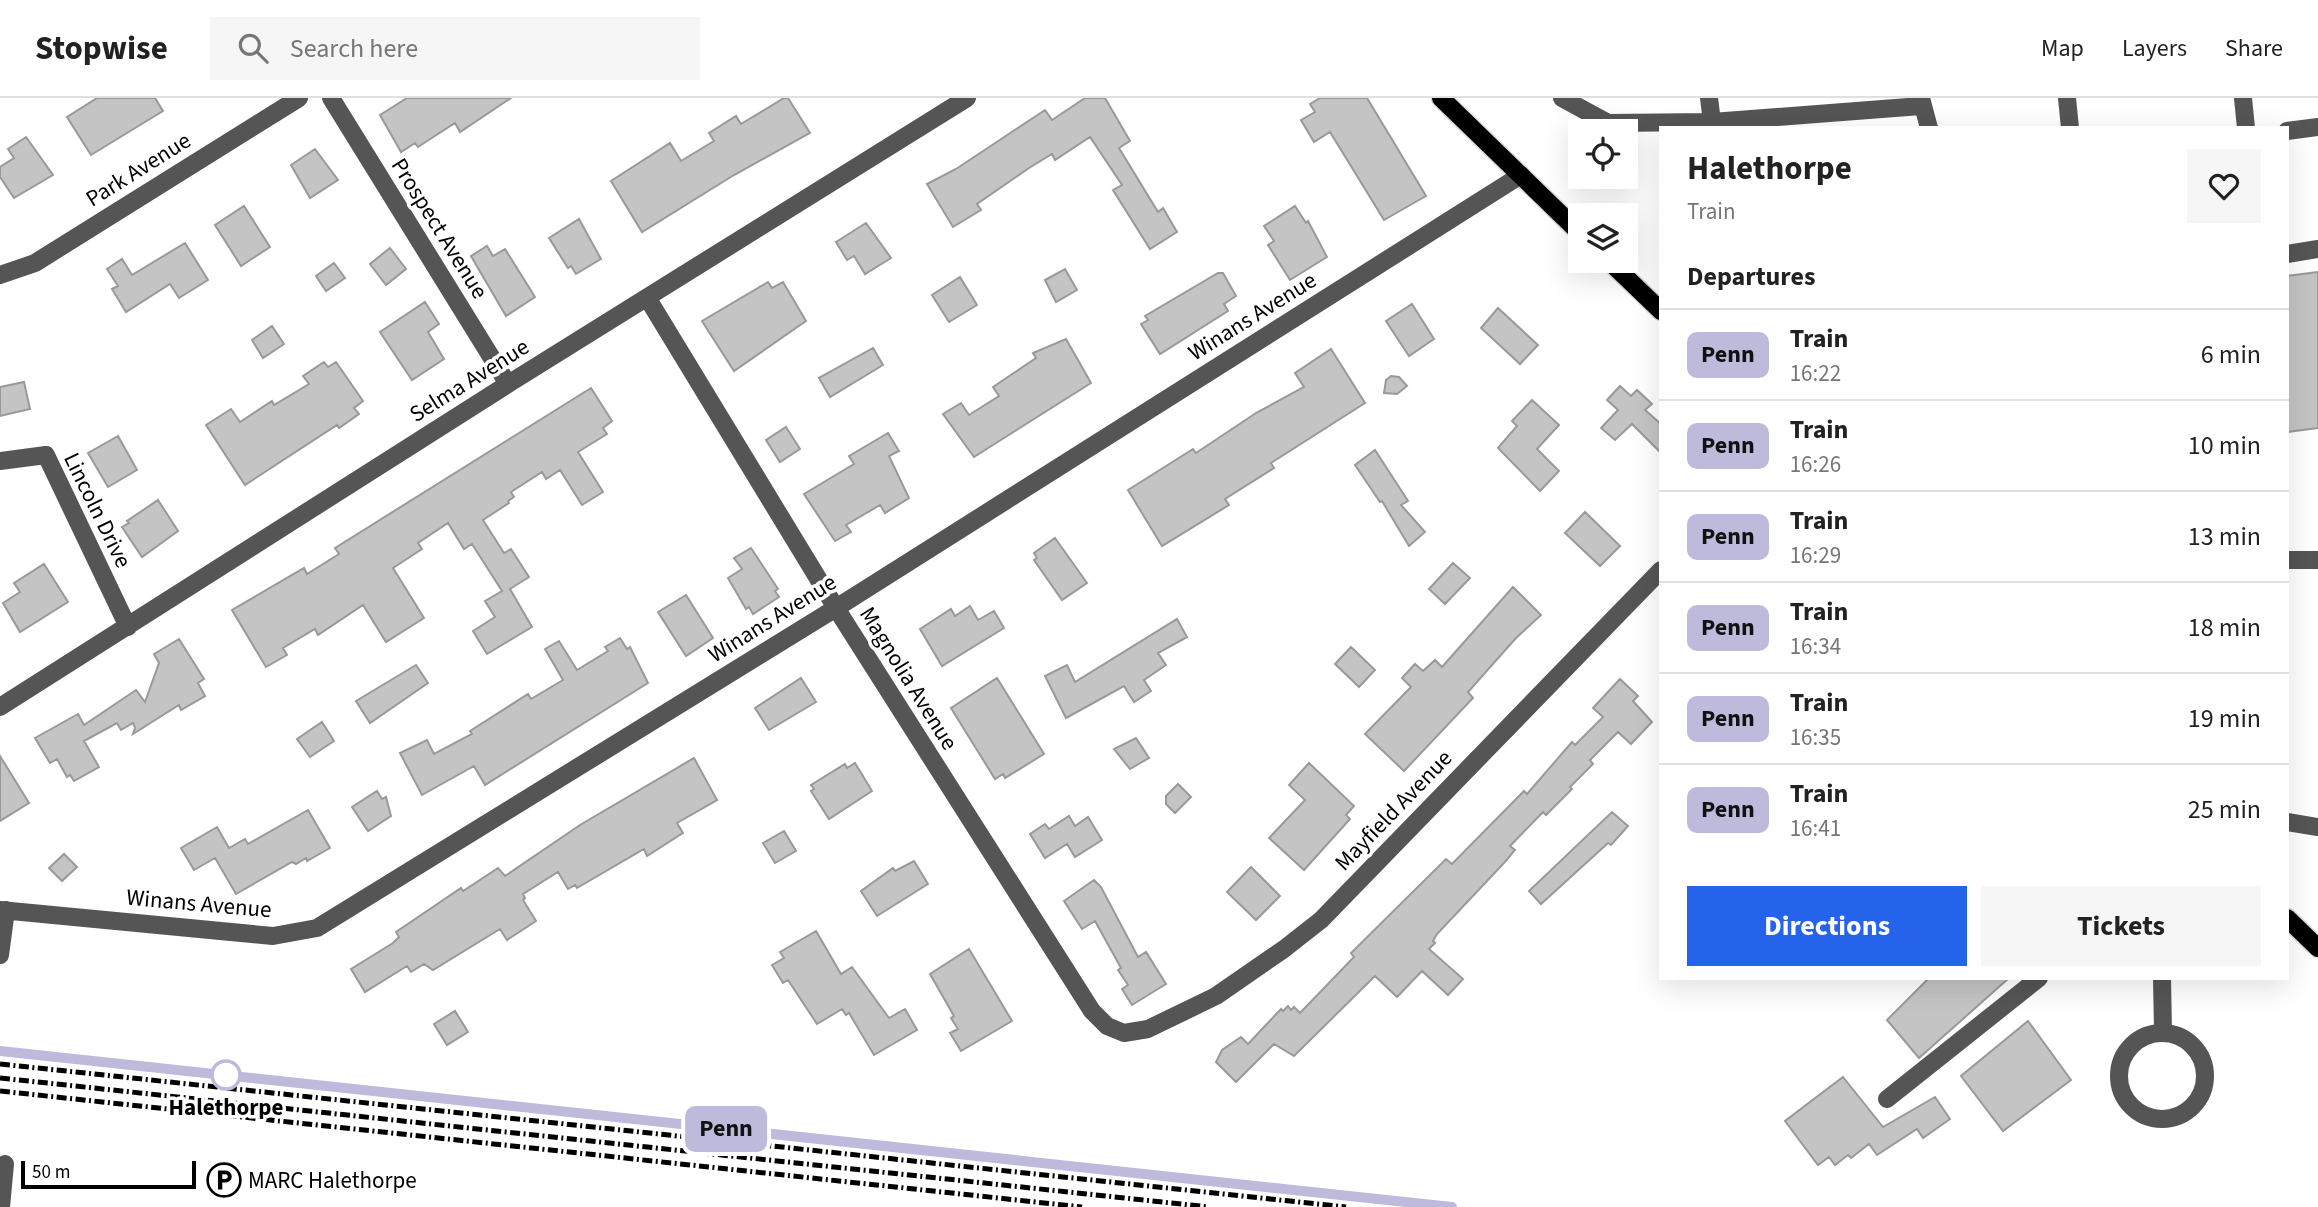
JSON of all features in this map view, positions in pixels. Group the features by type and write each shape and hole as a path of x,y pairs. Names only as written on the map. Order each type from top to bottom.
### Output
{"main road":[{"path":"1441,98 1568,221"},
{"path":"1621,273 1659,309"},
{"path":"2289,920 2318,948"}],"street":[{"name":"Park Avenue","path":"0,275 35,262 299,98"},
{"name":"Prospect Avenue","path":"331,98 508,384"},
{"name":"Selma Avenue","path":"0,707 508,384 967,98"},
{"path":"1562,98 1608,123 1712,122 1921,102 1928,126"},
{"path":"1709,98 1712,122"},
{"path":"2067,98 2070,126"},
{"path":"2243,98 2246,126"},
{"path":"2289,131 2318,127"},
{"name":"Winans Avenue","path":"3,910 273,936 317,928 836,608 1521,175"},
{"path":"2289,254 2318,249"},
{"name":"Magnolia Avenue","path":"648,299 836,608 1091,1011 1108,1027 1124,1033"},
{"name":"Lincoln Drive","path":"0,461 46,455 128,627"},
{"path":"2289,560 2318,561"},
{"name":"Mayfield Avenue","path":"1124,1033 1148,1029 1216,996 1321,920 1659,572"},
{"path":"2289,822 2318,827"},
{"path":"0,955 3,910"},
{"path":"1887,1099 2036,980"},
{"path":"2162,980 2163,1032"},
{"path":"2163,1032 2180,1036 2193,1045 2203,1060 2205,1077 2202,1093 2192,1107 2177,1116 2161,1119 2144,1116 2130,1106 2121,1091 2118,1075 2122,1058 2132,1044 2146,1035 2163,1032"},
{"path":"1,1207 5,1164"}],"building":[{"path":"97,98 155,98 163,111 91,155 67,117"},
{"path":"407,98 511,98 460,132 455,123 418,147 415,143 401,152 380,115"},
{"path":"788,98 810,133 734,175 642,232 611,181 670,143 681,161 714,141 709,133 736,116 741,124"},
{"path":"1085,98 1105,98 1130,141 1119,148 1158,212 1163,208 1177,232 1150,249 1113,190 1122,185 1090,137 1055,160 1052,154 1029,168 977,204 981,210 953,227 927,184 956,169 1045,110 1052,120"},
{"path":"1320,98 1367,98 1426,196 1384,220 1330,132 1314,142 1301,120 1315,112 1310,104"},
{"path":"26,137 53,175 14,198 0,177 0,167 14,158 8,149"},
{"path":"315,149 338,180 310,198 291,165"},
{"path":"244,206 270,247 241,266 215,225"},
{"path":"1295,206 1306,223 1308,221 1327,257 1290,280 1268,245 1274,241 1264,226"},
{"path":"579,219 601,259 576,274 571,266 568,268 549,238"},
{"path":"866,223 891,258 865,274 854,256 847,260 836,242"},
{"path":"185,243 208,280 179,298 170,284 126,312 112,289 118,286 107,269 122,259 132,275"},
{"path":"487,246 493,256 505,249 535,297 506,316 471,256"},
{"path":"390,248 406,269 386,285 370,264"},
{"path":"334,263 345,278 326,291 316,276"},
{"path":"1065,269 1077,290 1056,302 1045,280"},
{"path":"2318,272 2318,428 2289,432 2289,276"},
{"path":"1218,273 1223,273 1236,296 1224,304 1228,311 1160,354 1141,324 1148,320 1145,316"},
{"path":"960,277 977,305 949,322 932,295"},
{"path":"768,282 772,288 783,282 806,321 734,371 702,321"},
{"path":"425,302 439,324 428,332 444,359 412,380 380,332"},
{"path":"1412,304 1434,339 1409,356 1386,321"},
{"path":"1498,308 1538,345 1520,364 1481,328"},
{"path":"272,326 284,344 263,358 252,340"},
{"path":"1066,339 1091,383 974,457 943,414 961,403 969,415 999,396 993,387 1036,358 1033,353"},
{"path":"873,348 883,365 830,397 819,378"},
{"path":"1331,349 1365,403 1271,463 1274,468 1225,499 1229,505 1162,546 1128,490 1193,449 1196,453 1256,413 1304,387 1295,373"},
{"path":"324,362 328,367 336,362 363,401 354,408 359,414 339,428 337,425 245,485 206,425 231,409 240,422 272,401 274,405 309,384 303,376"},
{"path":"1391,376 1399,377 1407,386 1397,394 1384,393 1386,380"},
{"path":"24,382 30,409 0,416 0,387"},
{"path":"1620,386 1631,396 1637,390 1652,404 1645,410 1659,422 1659,451 1632,424 1615,440 1601,428 1618,410 1607,400"},
{"path":"591,388 612,421 603,428 607,434 578,452 603,492 582,505 560,470 546,479 542,472 511,492 514,497 509,503 483,520 504,553 511,549 529,577 510,589 532,627 487,654 473,631 495,617 485,601 502,591 472,544 464,549 448,523 418,543 422,549 393,568 424,618 386,642 363,605 318,635 315,629 283,648 287,655 266,667 232,610 304,568 307,574 339,554 335,548"},
{"path":"1532,400 1559,425 1537,449 1559,471 1540,491 1498,448 1517,426 1512,421"},
{"path":"786,427 800,449 780,462 766,440"},
{"path":"888,433 899,451 889,456 909,498 885,513 880,505 846,525 851,532 835,541 804,494 854,464 849,456"},
{"path":"118,436 137,470 108,487 88,453"},
{"path":"1375,450 1408,501 1401,505 1425,532 1409,546 1382,501 1380,502 1355,465"},
{"path":"158,500 178,531 142,557 122,527"},
{"path":"1585,512 1620,546 1600,566 1565,533"},
{"path":"1055,538 1087,583 1062,600 1034,560 1037,558 1034,553"},
{"path":"751,548 778,589 775,591 779,597 753,614 749,607 746,609 728,578 742,569 734,558"},
{"path":"1453,563 1470,578 1445,604 1429,589"},
{"path":"44,564 68,602 20,632 3,603 20,592 14,583"},
{"path":"1513,587 1541,615 1516,638 1468,692 1473,698 1404,771 1365,734 1411,687 1402,678 1415,664 1423,671 1435,660 1442,667"},
{"path":"686,595 713,638 686,656 658,612"},
{"path":"970,606 978,620 994,611 1004,628 942,666 920,629 951,609 955,616"},
{"path":"1177,619 1187,637 1158,653 1166,665 1144,680 1151,691 1134,702 1124,686 1066,718 1045,676 1067,665 1075,682"},
{"path":"620,638 627,649 630,647 648,683 485,785 474,766 422,795 400,753 427,740 434,754 472,734 470,731 528,694 531,699 563,680 545,649 559,641 577,670 608,651 605,647"},
{"path":"179,639 204,679 198,683 205,696 181,710 179,705 133,734 133,723 121,730 117,723 84,741 99,767 74,781 70,775 67,777 57,759 50,763 35,738 78,714 84,725 136,690 145,702 159,663 154,654"},
{"path":"1351,647 1375,670 1359,687 1335,664"},
{"path":"416,665 428,683 370,723 356,701"},
{"path":"801,678 816,702 769,730 755,708"},
{"path":"997,678 1044,754 1005,778 1003,774 995,779 951,708"},
{"path":"1620,679 1638,696 1633,701 1652,722 1631,744 1618,732 1590,760 1593,764 1570,787 1572,789 1546,815 1543,812 1510,846 1515,850 1437,934 1433,941 1435,943 1429,949 1463,979 1448,995 1422,971 1397,997 1375,976 1294,1056 1274,1044 1236,1082 1216,1062 1222,1050 1241,1037 1248,1044 1281,1009 1283,1011 1288,1006 1291,1010 1294,1007 1300,1013 1354,957 1351,953 1446,859 1452,864 1524,791 1527,794 1572,742 1575,745 1603,717 1593,708"},
{"path":"322,722 334,741 310,757 297,739"},
{"path":"1136,738 1149,758 1130,769 1114,749"},
{"path":"0,756 29,803 0,821"},
{"path":"694,758 717,800 677,823 683,833 647,856 644,849 577,888 575,885 568,889 558,872 523,894 523,900 536,921 507,940 500,929 433,970 424,964 411,972 407,966 365,992 351,969 393,943 399,937 396,932 461,888 463,891 498,868 505,876 580,825"},
{"path":"855,763 872,791 829,819 811,791 814,789 811,785 845,764 847,768"},
{"path":"1309,763 1354,806 1346,815 1350,819 1304,870 1269,838 1305,800 1289,785"},
{"path":"1178,784 1191,797 1175,813 1166,804 1166,796"},
{"path":"377,791 382,799 386,797 391,816 368,831 352,807"},
{"path":"308,810 330,848 307,861 306,858 296,864 292,862 236,894 215,858 194,870 181,848 217,827 229,848 245,839 248,844"},
{"path":"1612,812 1628,826 1611,845 1608,843 1541,904 1529,891"},
{"path":"1069,816 1075,826 1088,817 1102,840 1075,857 1067,844 1045,858 1030,834 1045,824 1049,829"},
{"path":"784,831 796,851 775,863 763,843"},
{"path":"64,854 77,867 62,881 49,868"},
{"path":"914,861 928,884 877,916 861,891 893,868 895,871"},
{"path":"1251,867 1280,896 1256,920 1227,892"},
{"path":"1094,880 1101,887 1138,957 1146,952 1166,984 1132,1005 1122,989 1128,985 1118,970 1121,968 1095,921 1082,929 1064,901"},
{"path":"816,931 841,974 852,967 889,1018 905,1009 917,1030 874,1055 849,1013 846,1015 842,1009 817,1024 788,980 783,983 772,965 784,958 780,952"},
{"path":"969,949 1012,1021 961,1051 950,1033 958,1029 951,1018 954,1016 930,974"},
{"path":"1927,980 2007,980 1919,1058 1887,1020"},
{"path":"455,1011 468,1032 447,1045 434,1024"},
{"path":"2028,1021 2071,1080 2003,1131 1961,1076"},
{"path":"1843,1077 1883,1127 1935,1097 1950,1119 1923,1138 1917,1129 1877,1155 1869,1144 1851,1158 1848,1155 1835,1165 1829,1157 1818,1165 1785,1121"}],"railway":[{"path":"0,1051 1451,1207"},
{"path":"0,1064 1346,1207"},
{"path":"0,1078 1209,1207"},
{"path":"0,1091 1082,1207"}],"train":[{"name":"Penn","path":"0,1051 1452,1207"}],"place":[{"name":"Halethorpe","path":"226,1075"},
{"name":"MARC Halethorpe","path":"224,1180"}]}
